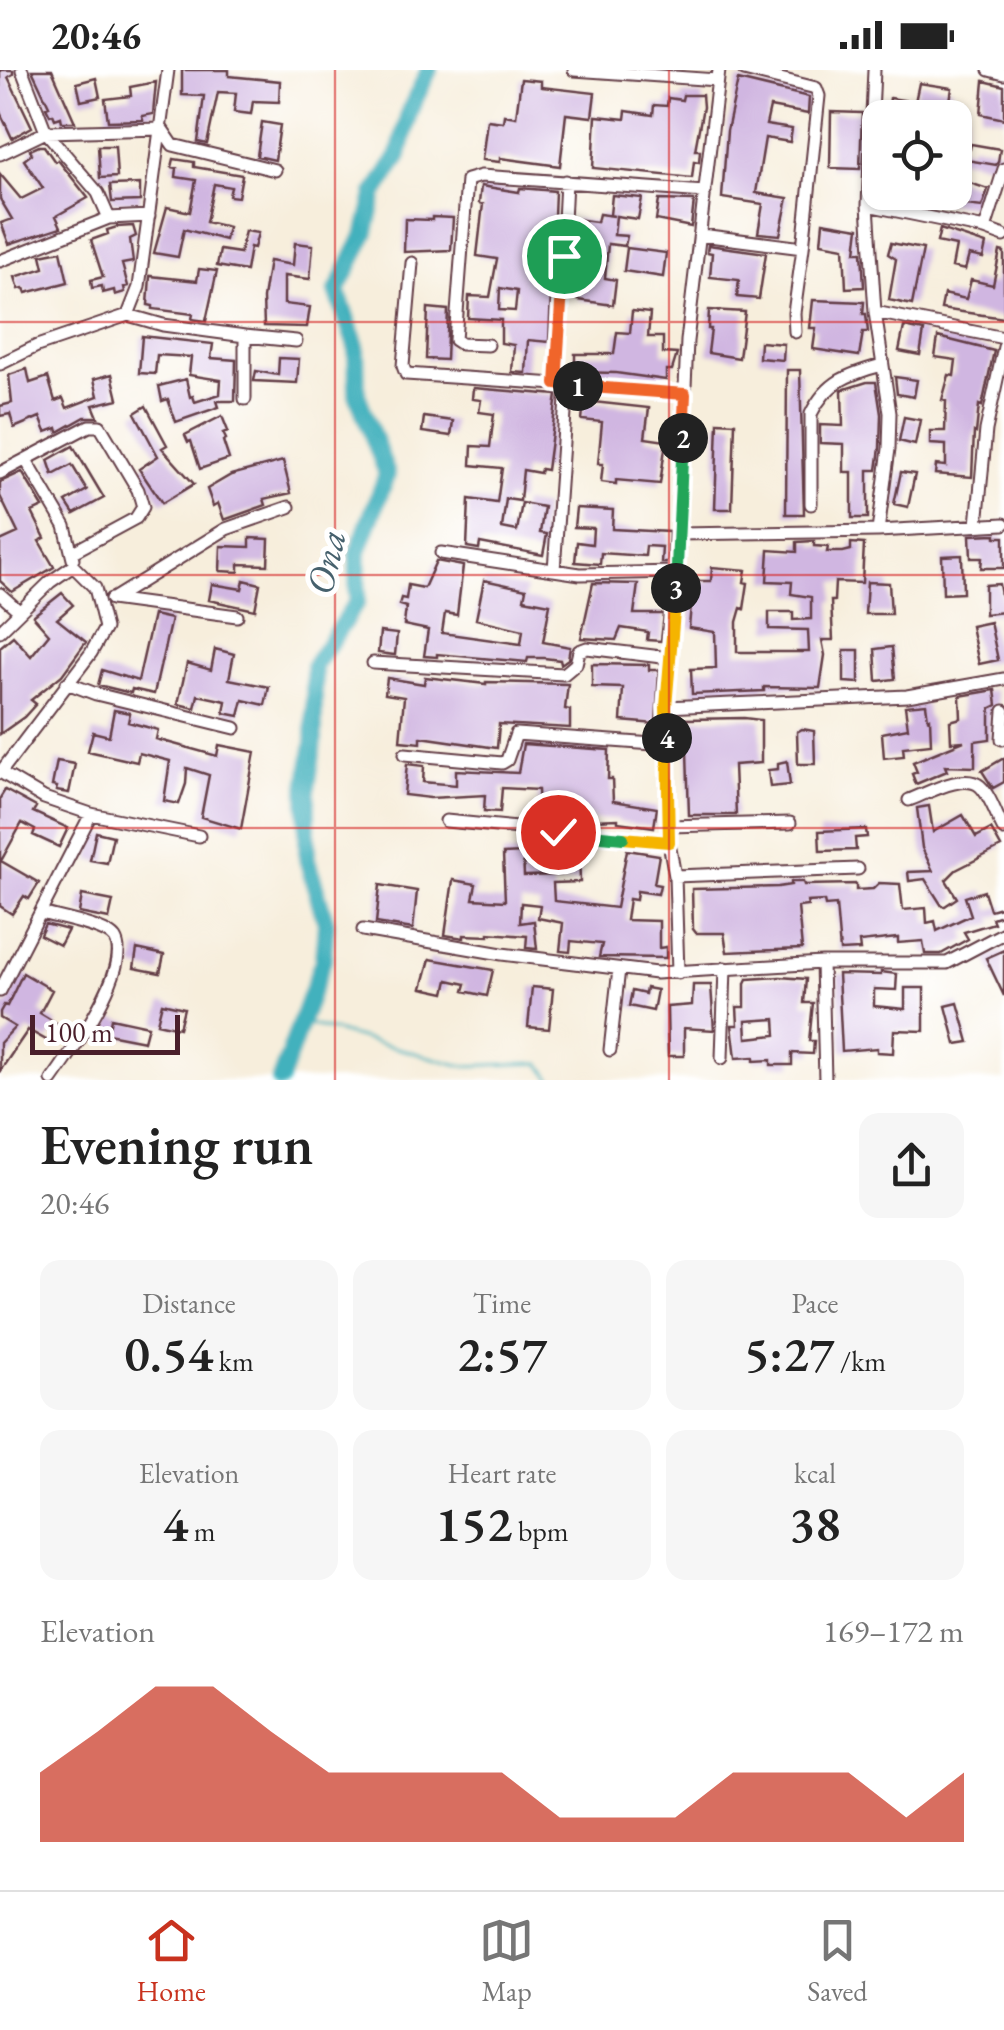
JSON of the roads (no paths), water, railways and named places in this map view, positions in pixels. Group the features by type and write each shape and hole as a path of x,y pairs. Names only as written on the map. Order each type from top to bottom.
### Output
{"street":[{"path":"22,70 46,132 98,193 110,218"},
{"path":"128,315 139,286 168,70"},
{"path":"574,70 718,75 687,341 677,572 666,707 669,842 675,876 678,973"},
{"path":"744,70 816,88 819,96 795,332"},
{"path":"873,100 874,70"},
{"path":"990,70 1004,74"},
{"path":"0,154 46,132 162,129"},
{"path":"162,129 173,145 275,170"},
{"path":"985,229 1004,169"},
{"path":"488,345 460,344 454,340 467,180 482,176 705,192"},
{"path":"554,570 566,181"},
{"path":"868,210 875,312 890,414 878,531"},
{"path":"892,210 1004,236"},
{"path":"0,261 110,218 149,216"},
{"path":"701,235 803,248"},
{"path":"412,263 403,366 406,374 685,394"},
{"path":"875,312 1004,338"},
{"path":"0,364 37,346 128,315 163,324 296,341"},
{"path":"245,336 245,399"},
{"path":"976,525 986,430 1004,347"},
{"path":"811,504 814,407 841,377 882,365"},
{"path":"0,473 89,426 100,426 138,490 143,507 136,518 73,552"},
{"path":"0,632 18,610 72,566 73,552 65,526 26,460"},
{"path":"113,600 226,529 288,508"},
{"path":"678,534 878,531 1004,524"},
{"path":"441,553 580,574 677,572"},
{"path":"72,566 95,588 105,628 92,653 0,772 44,798 91,814 199,836"},
{"path":"0,594 18,610"},
{"path":"97,598 237,616"},
{"path":"372,663 564,674 576,664 579,651 587,648 670,658"},
{"path":"666,707 907,696 1004,679"},
{"path":"67,683 96,694 235,728"},
{"path":"1002,739 1004,711"},
{"path":"406,754 502,762 507,760 512,738 522,734 668,744"},
{"path":"909,800 961,782 972,782 984,792 1004,830"},
{"path":"0,992 91,814"},
{"path":"446,821 669,842"},
{"path":"669,826 790,822"},
{"path":"675,876 858,869"},
{"path":"41,914 102,930 114,937 119,951 96,1015 52,1080"},
{"path":"363,930 502,954 678,973 822,963 947,963 1004,933"},
{"path":"822,963 825,1080"},
{"path":"722,1058 725,968"},
{"path":"610,1050 619,969"}],"waterway":[{"name":"Ona","path":"280,1080 323,960 326,923 307,859 314,666 357,602 358,552 387,474 357,394 356,346 337,291 366,232 375,194 399,155 409,112 429,70"},
{"path":"301,1022 463,1066 540,1063 552,1080"}]}
